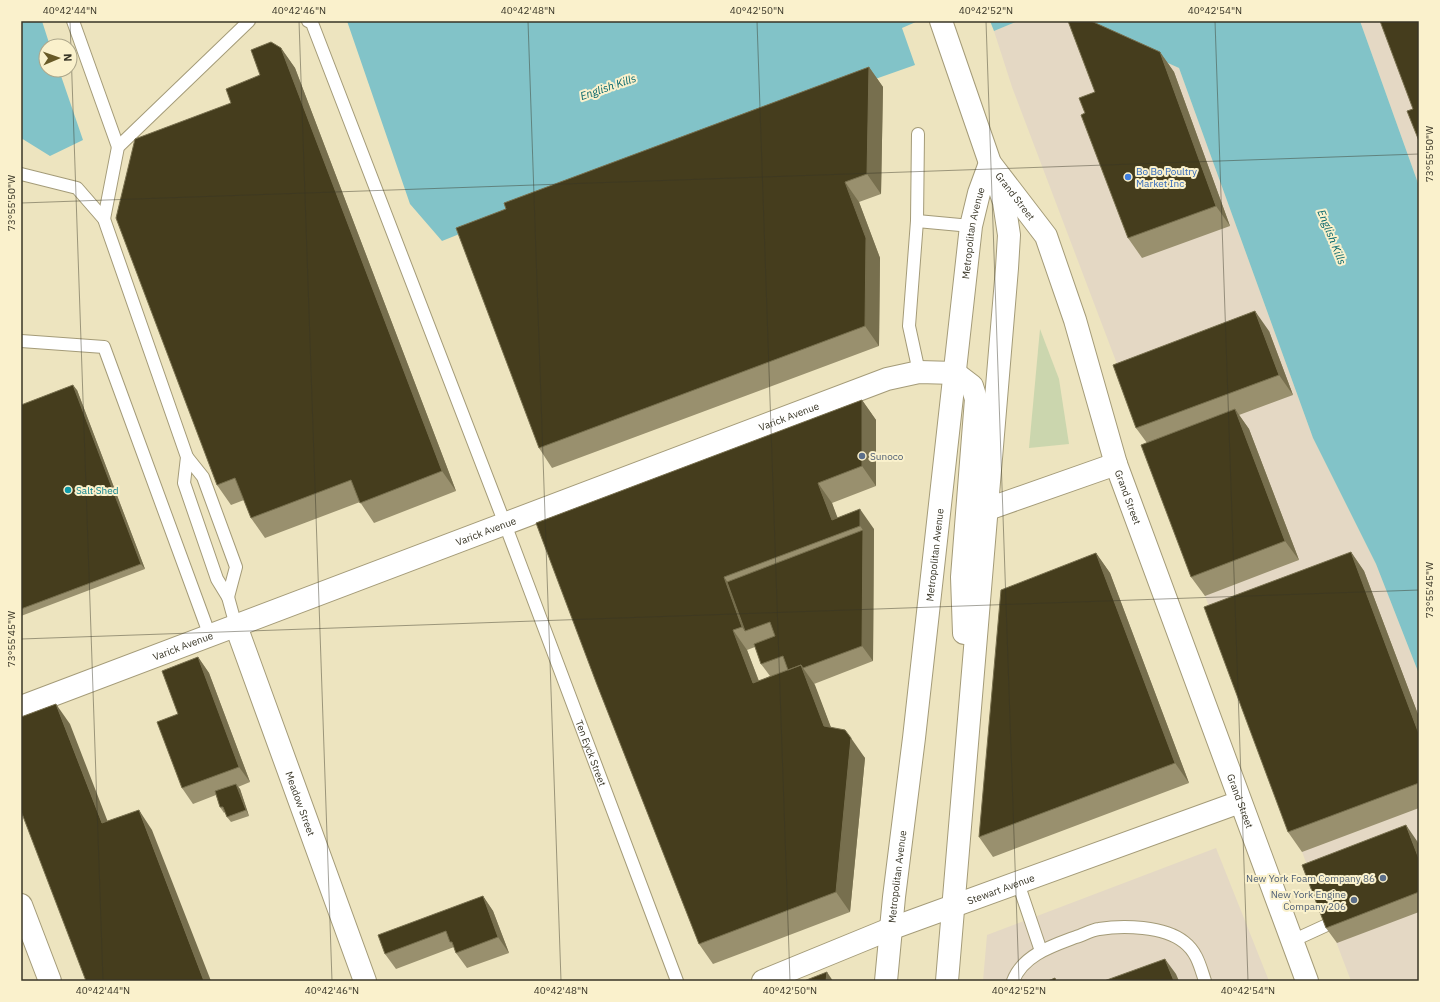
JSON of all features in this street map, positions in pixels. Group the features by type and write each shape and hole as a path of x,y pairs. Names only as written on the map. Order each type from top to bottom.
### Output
{"main road":[{"name":"Grand Street","path":"941,21 990,163 1046,236 1075,320 1116,464 1307,981"},
{"name":"Metropolitan Avenue","path":"886,981 890,929 971,226 990,163"},
{"name":"Metropolitan Avenue","path":"947,981 968,740 985,510 1008,235 1004,202 990,163"},
{"name":"Varick Avenue","path":"21,708 887,378 919,372 955,373"},
{"path":"955,373 972,386 976,399 962,577 968,740"},
{"path":"985,510 1116,464"},
{"name":"Meadow Street","path":"236,626 365,981"},
{"name":"Stewart Avenue","path":"763,981 890,929 1240,802"},
{"path":"21,905 50,981"}],"lane":[{"path":"73,21 118,147 104,219"},
{"path":"118,147 249,21"},
{"name":"Ten Eyck Street","path":"308,21 312,23 505,524 677,981"},
{"path":"918,134 916,221 909,326 919,372"},
{"path":"21,174 77,188 104,219 187,457 203,477 236,567 228,597"},
{"path":"916,221 971,226"},
{"path":"21,341 104,347 210,636"},
{"path":"187,457 184,483 217,580 228,597 236,626"},
{"path":"1018,883 1041,951"},
{"path":"1292,941 1329,924"},
{"path":"1014,981 1017,972 1041,951 1098,929 1133,927 1166,932 1183,941 1195,953 1205,981"}],"shaded area":[{"path":"1018,21 1074,21 1179,68 1313,438 1376,564 1419,674 1419,981 1351,981 1012,87 994,31"},
{"path":"1360,21 1419,21 1419,186"},
{"path":"1216,848 1269,981 983,981 987,935"}],"green space":[{"path":"1040,329 1059,379 1069,444 1029,448"}],"water":[{"path":"21,21 42,21 47,38 38,38 38,78 62,78 83,140 50,156 21,138"},
{"name":"English Kills","path":"347,21 918,21 902,28 915,65 626,167 442,241 410,204"},
{"path":"990,21 1018,21 994,31"},
{"name":"English Kills","path":"1074,21 1360,21 1419,186 1419,674 1376,564 1313,438 1179,68"}],"building":[{"path":"1068,21 1091,21 1160,52 1216,206 1128,238 1081,115 1085,113 1079,98 1095,92"},
{"path":"1380,21 1419,21 1419,141 1407,111 1413,109"},
{"path":"271,42 281,48 442,471 360,503 351,480 251,518 235,478 217,485 116,218 135,139 231,103 226,89 260,75 251,50"},
{"path":"869,67 867,174 845,182 866,238 865,326 539,448 456,228 506,209 504,203"},
{"path":"1255,311 1279,375 1136,428 1113,365"},
{"name":"Salt Shed","path":"73,385 141,564 21,609 21,405"},
{"path":"862,400 862,466 818,483 832,520 860,509 860,526 724,577 742,627 733,630 753,683 801,665 824,726 845,730 851,738 836,892 699,944 596,682 536,523"},
{"path":"1235,409 1285,541 1191,577 1141,445"},
{"path":"863,530 862,646 803,668 801,665 788,670 783,656 761,664 754,644 775,636 770,622 745,631 727,582"},
{"path":"1351,552 1419,734 1419,783 1288,832 1204,607"},
{"path":"1096,553 1175,763 979,837 1001,590"},
{"path":"198,657 239,767 182,788 157,722 178,714 162,671"},
{"path":"56,704 102,823 139,810 204,981 86,981 21,811 21,717"},
{"path":"236,784 246,810 227,817 223,807 220,807 215,791"},
{"path":"1406,825 1419,859 1419,892 1326,928 1302,865"},
{"path":"483,896 498,937 456,953 446,931 385,954 378,935"},
{"path":"1165,959 1174,981 1104,981"},
{"path":"827,972 826,981 804,981"},
{"path":"1055,978 1056,981 1048,981"}],"place":[{"name":"Bo Bo Poultry Market Inc","path":"1128,177"},
{"name":"Sunoco","path":"862,456"},
{"name":"Salt Shed","path":"68,490"},
{"name":"New York Foam Company 86","path":"1383,878"},
{"name":"New York Engine Company 206","path":"1354,900"}]}
